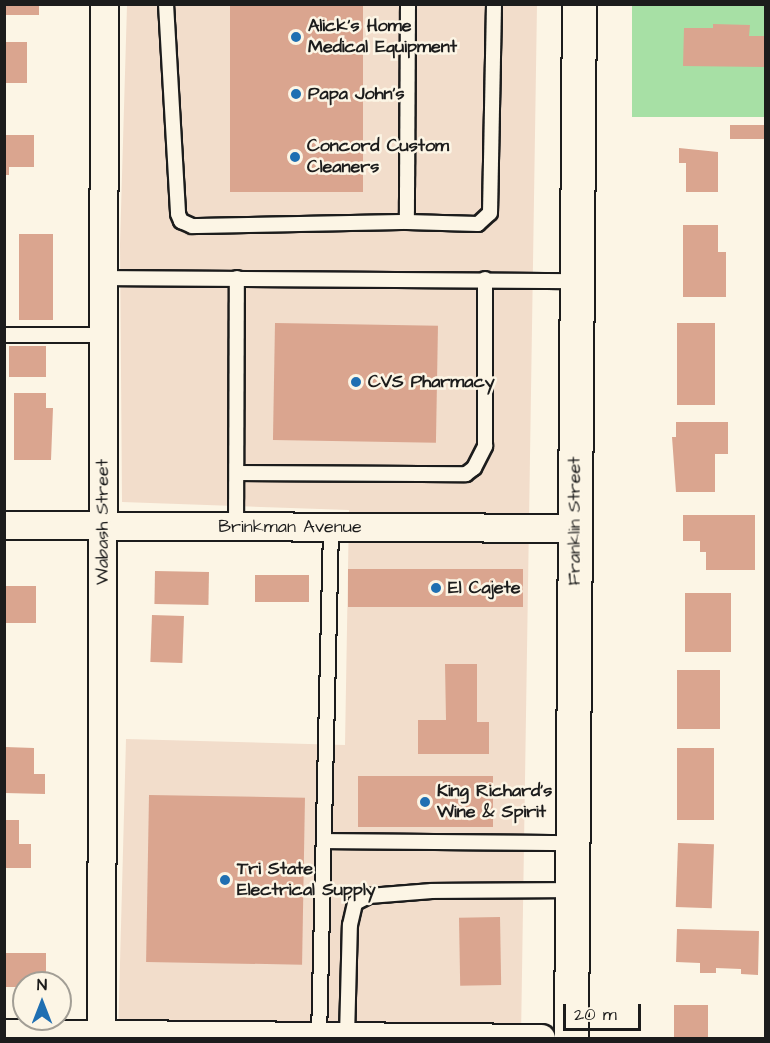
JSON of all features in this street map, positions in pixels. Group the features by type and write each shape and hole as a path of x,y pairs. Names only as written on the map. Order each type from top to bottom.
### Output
{"main road":[{"name":"Franklin Street","path":"571,1038 579,4"}],"street":[{"name":"Wabash Street","path":"101,1036 104,4"},
{"name":"Brinkman Avenue","path":"4,525 576,528"},
{"path":"4,1033 101,1036 541,1038"}],"lane":[{"path":"166,4 177,214 181,221 192,226 407,222 478,224 490,213 494,4"},
{"path":"407,222 408,4"},
{"path":"104,278 576,281"},
{"path":"236,527 237,278"},
{"path":"237,473 466,474 474,468 485,446 485,279"},
{"path":"4,335 103,335"},
{"path":"329,1037 325,841 331,527"},
{"path":"325,841 573,843"},
{"path":"329,1037 355,903 369,896 432,891 572,890"}],"shaded area":[{"path":"127,5 537,5 521,1038 118,1038 126,739 345,745 349,510 122,502 120,244"}],"green space":[{"path":"632,5 765,5 765,117 632,117"}],"building":[{"path":"4,4 39,4 39,15 4,15"},
{"path":"230,4 363,4 363,192 230,192"},
{"path":"713,24 750,25 749,36 766,36 766,67 683,66 684,28 713,28"},
{"path":"4,42 27,42 27,83 4,83"},
{"path":"730,125 766,125 766,139 730,139"},
{"path":"4,135 34,135 34,167 9,167 9,175 4,175"},
{"path":"679,148 718,152 718,192 686,192 686,163 679,163"},
{"path":"683,225 718,225 718,252 726,252 726,297 683,297"},
{"path":"19,234 53,234 53,320 19,320"},
{"name":"CVS Pharmacy","path":"275,323 438,326 436,443 273,440"},
{"path":"677,323 715,323 715,405 677,405"},
{"path":"9,346 46,346 46,377 9,377"},
{"path":"14,393 46,393 46,408 53,408 51,460 14,460"},
{"path":"676,422 728,422 728,454 715,454 715,492 676,492 672,437 676,437"},
{"path":"683,515 755,515 755,570 706,570 706,552 700,552 700,541 683,541"},
{"name":"El Cajete","path":"348,569 523,569 523,607 348,607"},
{"path":"155,571 209,572 208,605 154,604"},
{"path":"255,575 309,575 309,602 255,602"},
{"path":"4,586 36,586 36,623 4,623"},
{"path":"685,593 731,593 731,652 685,652"},
{"path":"152,615 184,616 182,663 150,662"},
{"path":"445,664 477,664 477,722 489,722 489,754 418,754 418,720 446,720"},
{"path":"677,670 720,670 720,729 677,729"},
{"path":"5,747 34,748 34,774 45,774 45,794 5,793"},
{"path":"677,748 714,748 714,820 677,820"},
{"name":"King Richard's Wine & Spirit","path":"358,776 493,776 493,827 358,827"},
{"name":"Tri State Electrical Supply","path":"149,795 305,798 302,965 146,962"},
{"path":"4,820 19,820 19,844 31,844 31,868 4,868"},
{"path":"678,843 714,844 712,908 676,907"},
{"path":"500,917 501,985 460,986 459,918"},
{"path":"677,929 759,931 758,975 741,974 741,969 716,968 716,973 700,973 700,963 676,962"},
{"path":"4,953 46,953 46,971 12,971 12,987 4,987"},
{"path":"674,1005 708,1005 708,1038 674,1038"}],"place":[{"name":"Alick's Home Medical Equipment","path":"296,37"},
{"name":"Papa John's","path":"296,94"},
{"name":"Concord Custom Cleaners","path":"295,157"},
{"name":"CVS Pharmacy","path":"356,382"},
{"name":"El Cajete","path":"436,588"},
{"name":"King Richard's Wine & Spirit","path":"425,802"},
{"name":"Tri State Electrical Supply","path":"225,880"}]}
